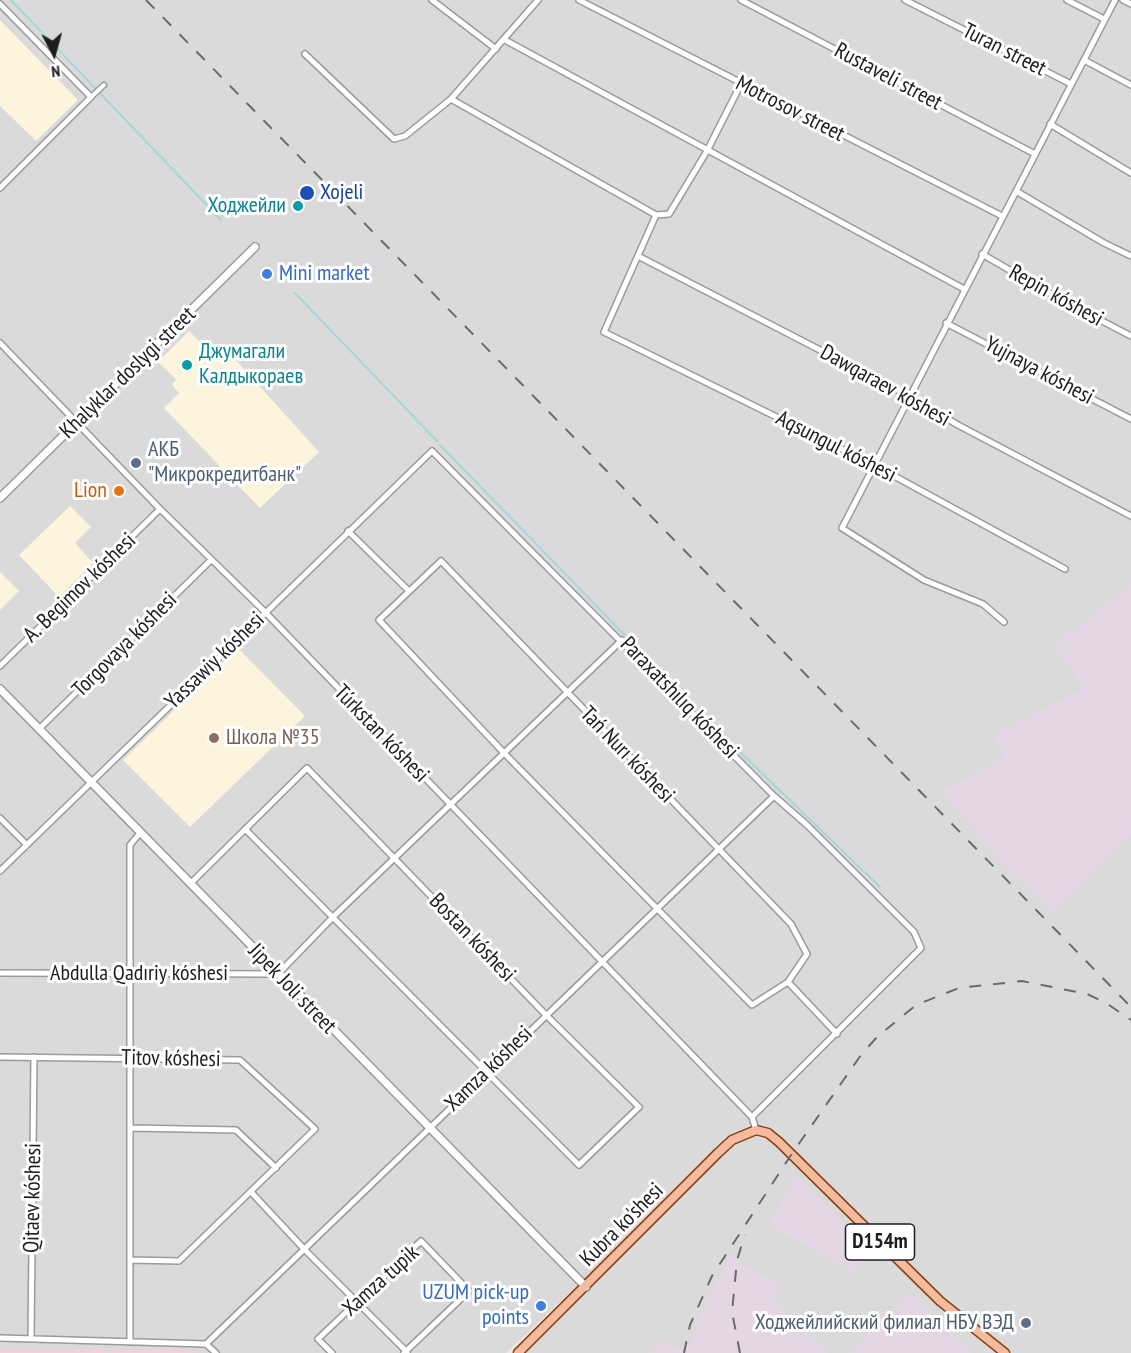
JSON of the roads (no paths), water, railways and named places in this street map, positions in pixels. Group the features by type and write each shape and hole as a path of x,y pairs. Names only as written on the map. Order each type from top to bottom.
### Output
{"main road":[{"name":"Kubra ko'shesi","path":"518,1353 725,1146 744,1133 756,1130"},
{"name":"D154m","path":"756,1130 768,1133 779,1142 940,1301 1005,1353"}],"street":[{"path":"432,0 496,49"},
{"path":"305,54 394,139 405,136 451,99 538,0"},
{"name":"Motrosov street","path":"579,0 1002,216"},
{"name":"Rustaveli street","path":"741,0 1035,153"},
{"name":"Turan street","path":"905,0 1071,84"},
{"path":"1066,0 1104,19"},
{"path":"1004,622 983,604 924,580 842,528 1115,0"},
{"path":"1123,0 1131,4"},
{"path":"0,4 91,97"},
{"path":"505,40 964,289"},
{"path":"1084,60 1131,85"},
{"path":"0,189 104,84"},
{"path":"451,99 656,215 669,214 707,151 741,84"},
{"path":"1050,124 1131,173"},
{"path":"1016,191 1104,243 1131,256"},
{"path":"638,256 656,215"},
{"name":"Khalyklar doslygi street","path":"0,498 255,248"},
{"name":"Repin kóshesi","path":"982,254 1058,298 1131,336"},
{"name":"Aqsungul kóshesi","path":"638,256 604,332 874,465 1065,569"},
{"name":"Dawqaraev kóshesi","path":"638,256 909,396 958,426 1131,516"},
{"name":"Yujnaya kóshesi","path":"946,323 1131,419"},
{"name":"Túrkstan kóshesi","path":"0,343 160,509 265,612 449,806 752,1117 756,1130"},
{"name":"Yassawiy kóshesi","path":"0,871 432,451"},
{"name":"Paraxatshılıq kóshesi","path":"432,451 622,640 774,796 807,825 906,925 921,948 837,1034"},
{"name":"A. Begimov kóshesi","path":"0,666 160,509"},
{"path":"348,531 409,591 380,620 504,753 752,1005 788,982 837,1034 752,1117"},
{"name":"Torgovaya kóshesi","path":"39,729 211,560"},
{"name":"Tań Nurı kóshesi","path":"409,591 441,561 791,924 807,954 788,982"},
{"path":"278,974 333,917 622,640"},
{"name":"Jipek Joli street","path":"0,689 586,1287"},
{"name":"Bostan kóshesi","path":"245,829 307,768 545,1014 639,1107 579,1165 486,1071"},
{"name":"Xamza kóshesi","path":"206,1344 545,1014 774,796"},
{"path":"0,818 27,845"},
{"path":"190,884 245,829 486,1071"},
{"path":"130,1342 132,974 130,844 140,833"},
{"name":"Abdulla Qadıriy kóshesi","path":"0,973 278,974"},
{"name":"Titov kóshesi","path":"0,1057 240,1060 315,1130 276,1168"},
{"name":"Qitaev kóshesi","path":"31,1339 34,1057"},
{"path":"130,1260 179,1261 276,1168 236,1130 132,1128"},
{"path":"251,1192 406,1352"},
{"name":"Xamza tupik","path":"332,1353 318,1338 421,1241 469,1291 406,1352"},
{"path":"0,1338 206,1344 216,1353"}],"waterway":[{"path":"11,0 221,220"},
{"path":"295,293 437,441"},
{"path":"440,445 714,727 880,887"}],"railway":[{"path":"146,0 1131,1007"},
{"path":"684,1353 690,1325 712,1276 791,1155 861,1055 877,1037 916,1005 959,988 1022,981 1087,994 1106,1003 1131,1020"},
{"path":"740,1353 732,1312 737,1260 745,1235"}],"place":[{"name":"Xojeli","path":"307,193"},
{"name":"Ходжейли","path":"298,206"},
{"name":"Mini market","path":"267,274"},
{"name":"Джумагали Калдыкораев","path":"187,365"},
{"name":"АКБ \"Микрокредитбанк\"","path":"136,463"},
{"name":"Lion","path":"119,491"},
{"name":"Школа №35","path":"214,738"},
{"name":"UZUM pick-up points","path":"541,1306"},
{"name":"Ходжейлийский филиал НБУ ВЭД","path":"1026,1323"}]}
